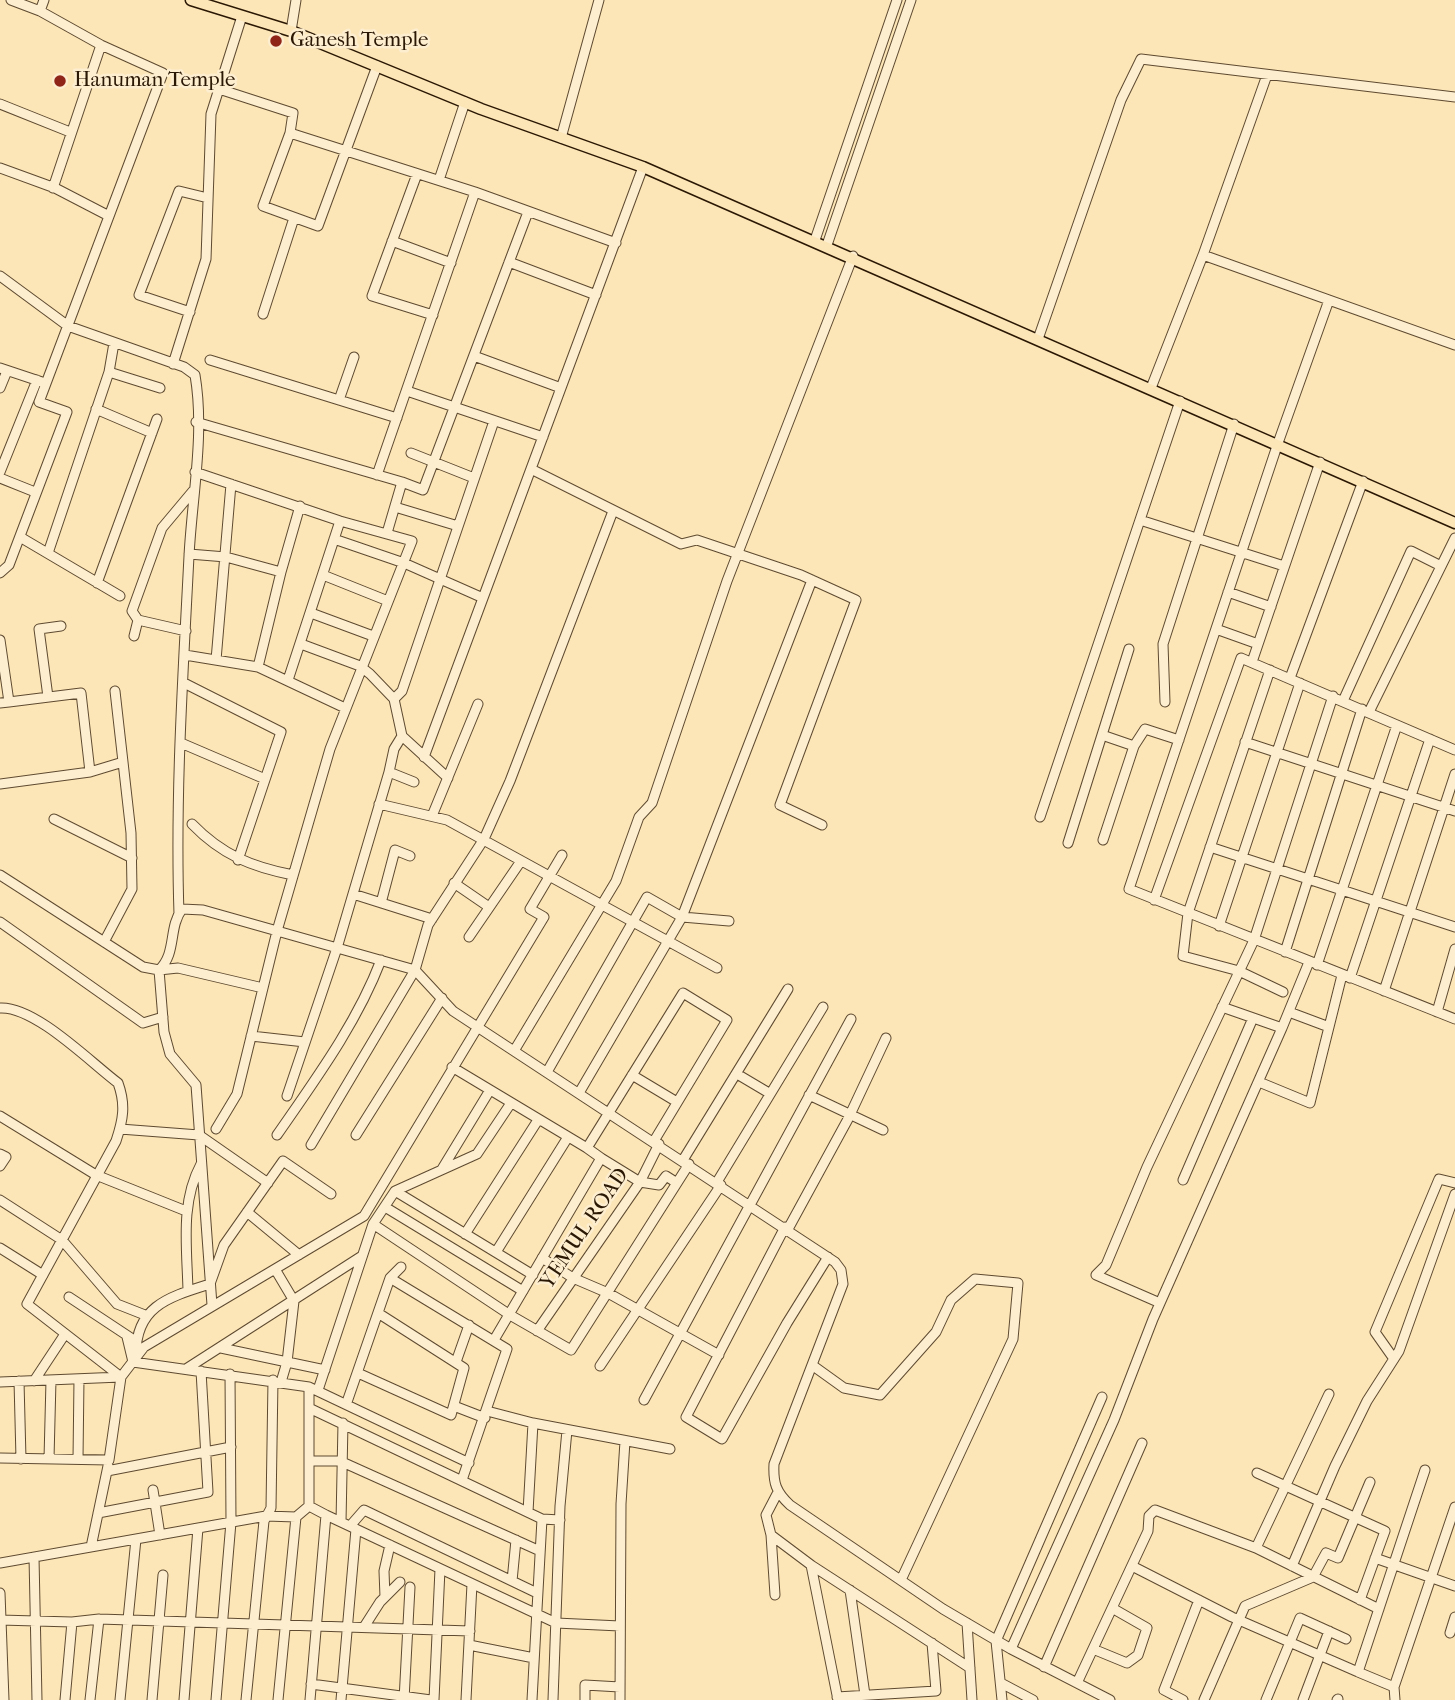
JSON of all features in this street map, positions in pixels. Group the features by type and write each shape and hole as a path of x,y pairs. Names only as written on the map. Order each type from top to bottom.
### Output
{"main road":[{"path":"191,0 290,31 465,102 643,167 827,245 1455,523"}],"street":[{"path":"0,472 68,326 163,73 102,45 40,11 11,0"},
{"path":"40,11 44,0"},
{"path":"290,31 296,0"},
{"path":"561,138 599,0"},
{"path":"815,240 897,0"},
{"path":"827,245 911,0"},
{"path":"173,364 206,259 211,114 242,16"},
{"path":"53,188 102,45"},
{"path":"1038,339 1121,100 1140,59 1455,97"},
{"path":"219,89 293,113 290,133 263,206 318,226 377,66"},
{"path":"1151,388 1203,256 1267,75"},
{"path":"439,180 465,102"},
{"path":"0,104 70,132"},
{"path":"290,133 475,192 616,243"},
{"path":"424,757 643,167"},
{"path":"0,168 53,188 109,216"},
{"path":"417,174 372,296 433,315"},
{"path":"190,312 139,295 179,191 208,198"},
{"path":"377,475 475,192"},
{"path":"197,422 423,490 528,212"},
{"path":"263,314 294,218"},
{"path":"392,241 451,262"},
{"path":"514,1051 616,881 639,817 652,803 738,554 852,256"},
{"path":"1203,256 1455,345"},
{"path":"509,262 596,295"},
{"path":"0,276 68,326 173,364 195,375 197,422 181,743 179,914 169,961 159,970"},
{"path":"1329,300 1278,443 1129,889 1455,1019"},
{"path":"48,553 109,372 114,343"},
{"path":"474,356 561,388"},
{"path":"339,400 354,357"},
{"path":"210,359 397,418"},
{"path":"0,388 3,369 41,382"},
{"path":"109,372 160,388"},
{"path":"0,573 9,565 67,412 39,402 41,382"},
{"path":"407,391 543,438"},
{"path":"1040,817 1180,401"},
{"path":"96,410 152,433"},
{"path":"97,583 157,419"},
{"path":"394,699 402,691 494,421"},
{"path":"1165,702 1163,644 1234,424"},
{"path":"411,453 474,478"},
{"path":"1252,662 1320,462"},
{"path":"531,469 681,544 697,540 811,580 856,600 780,805 822,825"},
{"path":"195,472 340,521 412,541 360,666 330,749 277,931 237,1094 216,1129"},
{"path":"0,478 35,492"},
{"path":"1290,678 1363,481"},
{"path":"387,534 402,482"},
{"path":"216,660 231,484"},
{"path":"186,631 138,620 132,611 162,528 194,490"},
{"path":"258,667 300,506"},
{"path":"395,507 458,526"},
{"path":"311,1145 415,970 432,919 484,839 510,781 613,511"},
{"path":"1139,520 1284,566"},
{"path":"288,680 340,521"},
{"path":"20,537 120,596"},
{"path":"1285,952 1341,774 1365,711 1455,538"},
{"path":"334,539 404,563 483,598"},
{"path":"1343,701 1411,551 1441,566"},
{"path":"189,554 226,556 281,572"},
{"path":"323,575 388,601"},
{"path":"579,1093 682,917 811,580"},
{"path":"1228,592 1270,607"},
{"path":"311,613 373,636"},
{"path":"134,636 138,620"},
{"path":"48,697 39,629 61,625"},
{"path":"1216,629 1258,644"},
{"path":"0,640 4,703 81,693 90,772"},
{"path":"301,644 360,666 394,699 402,736 448,778"},
{"path":"1068,843 1129,649"},
{"path":"185,655 258,667 345,708"},
{"path":"1154,900 1241,658 1455,750"},
{"path":"1270,670 1188,914 1183,956 1239,971 1283,992"},
{"path":"184,683 281,732 238,860"},
{"path":"1219,926 1300,683"},
{"path":"104,942 132,889 132,858 115,691"},
{"path":"1160,1303 1096,1275 1106,1265 1147,1167 1254,940 1333,696"},
{"path":"432,816 478,704"},
{"path":"1010,1649 1114,1420 1160,1303 1313,963 1342,890 1397,724"},
{"path":"1103,839 1134,746 1145,729 1179,740"},
{"path":"1102,735 1134,746"},
{"path":"287,1096 337,948 394,749 402,736"},
{"path":"1259,1082 1310,1103 1329,1027 1430,738"},
{"path":"1245,742 1455,811"},
{"path":"181,743 265,779"},
{"path":"0,784 90,772 123,762"},
{"path":"388,772 414,782"},
{"path":"1384,991 1455,774"},
{"path":"379,804 447,820 717,968"},
{"path":"54,818 132,858"},
{"path":"192,824 209,841 238,860 257,868 293,875"},
{"path":"1210,847 1455,927"},
{"path":"381,903 395,850 410,856"},
{"path":"91,1547 109,1460 121,1377 144,1347 364,1216 544,916 530,909 562,855"},
{"path":"468,937 521,861"},
{"path":"0,875 144,967 159,970 178,968 263,988"},
{"path":"454,884 489,907"},
{"path":"353,894 432,919"},
{"path":"547,1072 647,897 682,917 729,921"},
{"path":"179,914 182,909 203,909 415,970 453,1011 828,1257 841,1270 843,1284 774,1464 772,1483 790,1505 967,1623 1010,1649 1111,1700"},
{"path":"0,922 142,1023 163,1017"},
{"path":"0,936 12,931"},
{"path":"1437,1012 1455,949"},
{"path":"277,1135 325,1064 372,985 381,960"},
{"path":"159,970 163,1017 170,1054 196,1085 212,1305"},
{"path":"373,1224 510,1315 571,1350 677,1183 686,1162 788,989"},
{"name":"YEMUL ROAD","path":"537,1331 640,1182 656,1142 677,1102 727,1020 683,993 632,1075"},
{"path":"356,1135 442,998"},
{"path":"0,1008 10,1007 32,1016 118,1083 124,1098 116,1141 27,1304 121,1377"},
{"path":"600,1366 719,1184 769,1093 823,1007"},
{"path":"1222,1007 1282,1028"},
{"path":"1289,1012 1329,1027"},
{"path":"644,1400 850,1018"},
{"path":"1182,1180 1253,1018"},
{"path":"251,1036 305,1042"},
{"path":"828,1257 787,1323 722,1439 686,1417 850,1114 886,1038"},
{"path":"452,1067 640,1182 659,1185 666,1176 677,1183"},
{"path":"737,1074 769,1093"},
{"path":"587,1148 632,1075 677,1102"},
{"path":"441,1171 490,1090"},
{"path":"809,1095 883,1130"},
{"path":"0,1563 266,1516 296,1517 309,1506 309,1408 314,1388 325,1370 373,1224 395,1191 477,1154 511,1103"},
{"path":"0,1116 96,1174 186,1211"},
{"path":"465,1234 538,1120"},
{"path":"120,1129 200,1135 268,1183"},
{"path":"496,1252 568,1137"},
{"path":"0,1154 6,1157 0,1166"},
{"path":"494,1340 601,1158"},
{"path":"210,1284 224,1245 283,1161 331,1194"},
{"path":"188,1291 186,1211 189,1186 201,1162"},
{"path":"1394,1359 1374,1332 1439,1180 1455,1183"},
{"path":"395,1191 533,1275"},
{"path":"1292,1566 1319,1501 1367,1401 1394,1359 1455,1194"},
{"path":"0,1200 62,1240 117,1304 145,1315"},
{"path":"385,1207 523,1291"},
{"path":"247,1212 299,1255"},
{"path":"0,1248 43,1275"},
{"path":"187,1369 362,1256"},
{"path":"542,1258 573,1278 608,1293 719,1355"},
{"path":"347,1402 390,1278 401,1266"},
{"path":"246,1700 266,1516 271,1508 277,1381 287,1362 294,1301 275,1269"},
{"path":"390,1278 507,1349 462,1480"},
{"path":"812,1366 844,1388 880,1395 936,1332 951,1300 975,1279 1018,1283 1013,1339 901,1580"},
{"path":"134,1359 131,1338 145,1315 175,1295 210,1284"},
{"path":"69,1297 131,1338"},
{"path":"358,1373 451,1415 464,1368 378,1313"},
{"path":"456,1362 470,1325"},
{"path":"34,1381 65,1334"},
{"path":"221,1348 325,1370"},
{"path":"134,1359 314,1388 469,1462"},
{"path":"98,1513 208,1492 201,1371"},
{"path":"216,1700 231,1522 230,1374"},
{"path":"0,1382 121,1377"},
{"path":"78,1459 79,1379"},
{"path":"49,1459 51,1380"},
{"path":"19,1381 22,1459"},
{"path":"1256,1548 1329,1394"},
{"path":"1002,1700 996,1641 1101,1396"},
{"path":"454,1406 486,1415 670,1449"},
{"path":"309,1408 542,1519 559,1520"},
{"path":"342,1695 347,1626 349,1526 340,1461 343,1423"},
{"path":"528,1512 533,1423"},
{"path":"553,1700 559,1520 567,1430"},
{"path":"620,1700 625,1441"},
{"path":"1044,1667 1142,1443"},
{"path":"107,1471 232,1447"},
{"path":"0,1458 109,1460"},
{"path":"309,1461 340,1461 540,1551"},
{"path":"1357,1672 1425,1470"},
{"path":"1257,1473 1384,1531 1360,1600"},
{"path":"1204,1700 1245,1606 1313,1577 1326,1553 1338,1558 1370,1482"},
{"path":"153,1490 160,1535"},
{"path":"775,1595 771,1535 766,1515 778,1492"},
{"path":"309,1506 556,1623 620,1626"},
{"path":"1395,1700 1394,1686 1455,1507"},
{"path":"349,1526 364,1510 537,1593"},
{"path":"1077,1683 1148,1531 1149,1516 1155,1510 1256,1548 1378,1609"},
{"path":"310,1700 326,1515"},
{"path":"278,1700 296,1517"},
{"path":"532,1700 542,1519"},
{"path":"184,1700 198,1528"},
{"path":"771,1535 811,1565 970,1668"},
{"path":"120,1700 136,1539"},
{"path":"512,1581 516,1540"},
{"path":"385,1597 384,1571 390,1545"},
{"path":"34,1557 37,1700"},
{"path":"1375,1558 1455,1586"},
{"path":"811,1565 838,1698 865,1695 908,1697 936,1691 932,1643"},
{"path":"1132,1566 1238,1620 1394,1686"},
{"path":"311,1684 342,1695 433,1700 440,1569"},
{"path":"152,1700 163,1575"},
{"path":"364,1627 385,1597 400,1582"},
{"path":"467,1700 472,1584"},
{"path":"404,1698 410,1587"},
{"path":"850,1590 865,1695"},
{"path":"0,1593 4,1700"},
{"path":"1183,1700 1164,1690 1199,1600"},
{"path":"1093,1649 1127,1663 1138,1655 1147,1628 1112,1608"},
{"path":"1450,1633 1455,1617"},
{"path":"1266,1700 1300,1618 1346,1639"},
{"path":"90,1700 99,1619"},
{"path":"0,1621 72,1622 99,1619 128,1622 470,1630"},
{"path":"65,1700 72,1622"},
{"path":"967,1623 972,1700"},
{"path":"1303,1700 1329,1631"},
{"path":"469,1645 534,1658"},
{"path":"1001,1683 1033,1700"},
{"path":"585,1700 585,1685 620,1687"}],"place":[{"name":"Ganesh Temple","path":"276,41"},
{"name":"Hanuman Temple","path":"60,81"}]}
